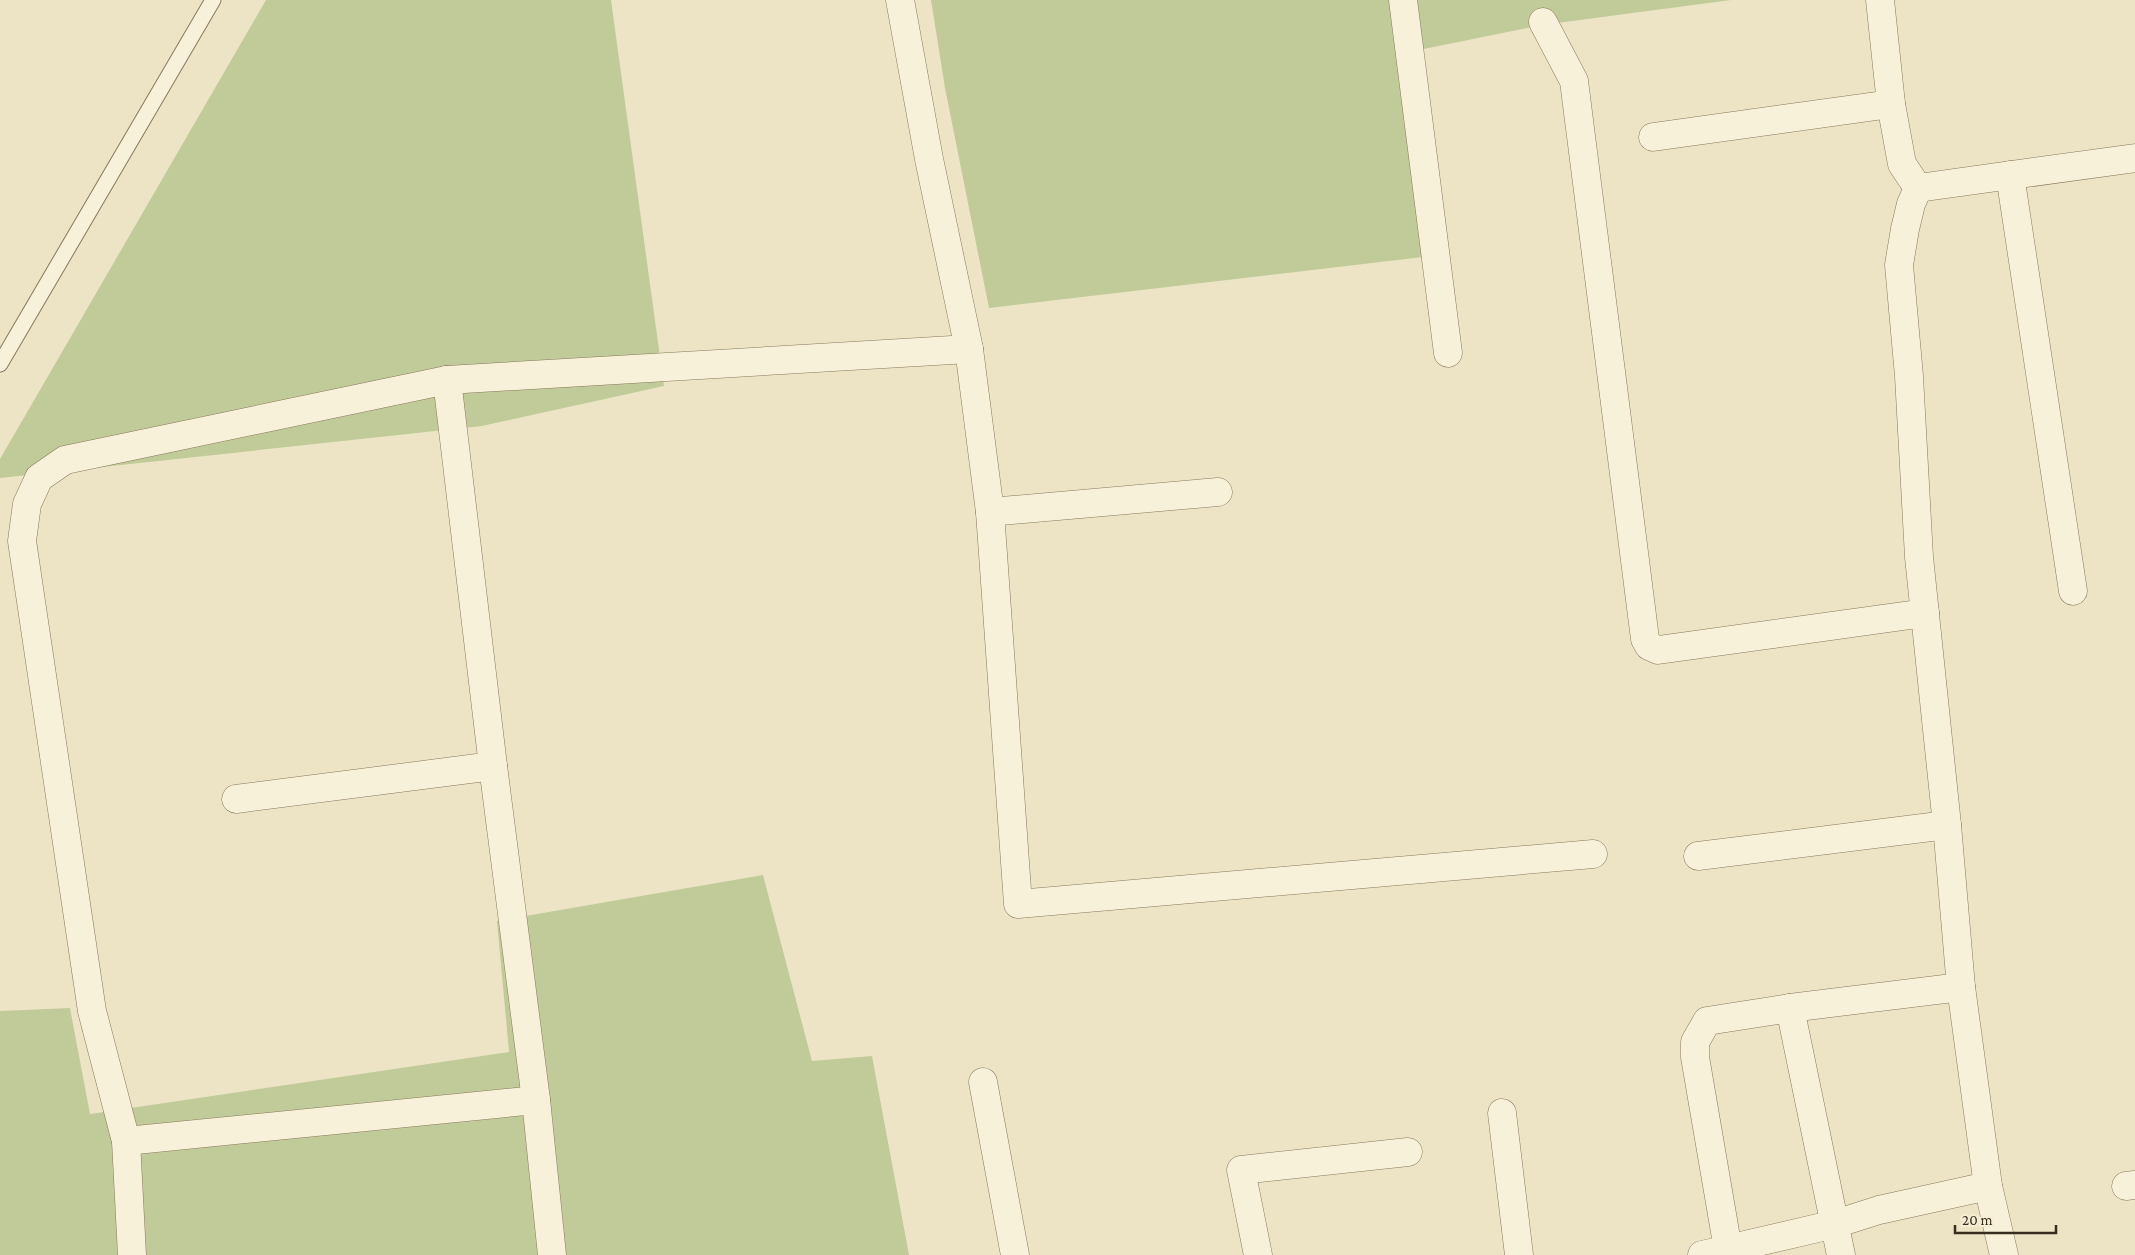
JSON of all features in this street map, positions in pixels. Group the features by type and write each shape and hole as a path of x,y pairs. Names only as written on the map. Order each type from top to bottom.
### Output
{"street":[{"path":"900,0 929,159 969,349 990,512 1018,904 1593,854"},
{"path":"1403,0 1448,353"},
{"path":"1880,0 1891,104 1902,164 1918,188"},
{"path":"1543,22 1574,81 1644,629 1649,646 1658,650 1925,613"},
{"path":"1653,137 1891,104"},
{"path":"1918,188 2135,158"},
{"path":"2010,174 2073,591"},
{"path":"1918,188 1907,221 1899,265 1909,376 1919,557 1947,825 1961,987 1988,1186 2004,1255"},
{"path":"132,1255 126,1141 92,1011 22,541 27,504 39,478 64,460 447,380 969,349"},
{"path":"447,380 492,766 536,1100 552,1255"},
{"path":"990,512 1218,492"},
{"path":"236,799 492,766"},
{"path":"1698,856 1947,825"},
{"path":"1729,1253 1695,1057 1695,1042 1707,1021 1790,1008 1961,987"},
{"path":"1790,1008 1841,1255"},
{"path":"983,1082 1016,1255"},
{"path":"126,1141 536,1100"},
{"path":"1502,1113 1519,1255"},
{"path":"1258,1255 1241,1170 1408,1152"},
{"path":"1702,1255 1729,1253 1879,1210 1988,1186"}],"lane":[{"path":"0,364 213,0"}],"green space":[{"path":"266,0 611,0 664,386 482,426 0,478 0,459"},
{"path":"931,0 1731,0 1542,25 1404,53 1423,257 989,308 945,88"},
{"path":"763,875 812,1061 872,1056 909,1255 0,1255 0,1011 70,1008 90,1114 509,1052 497,921"}]}
